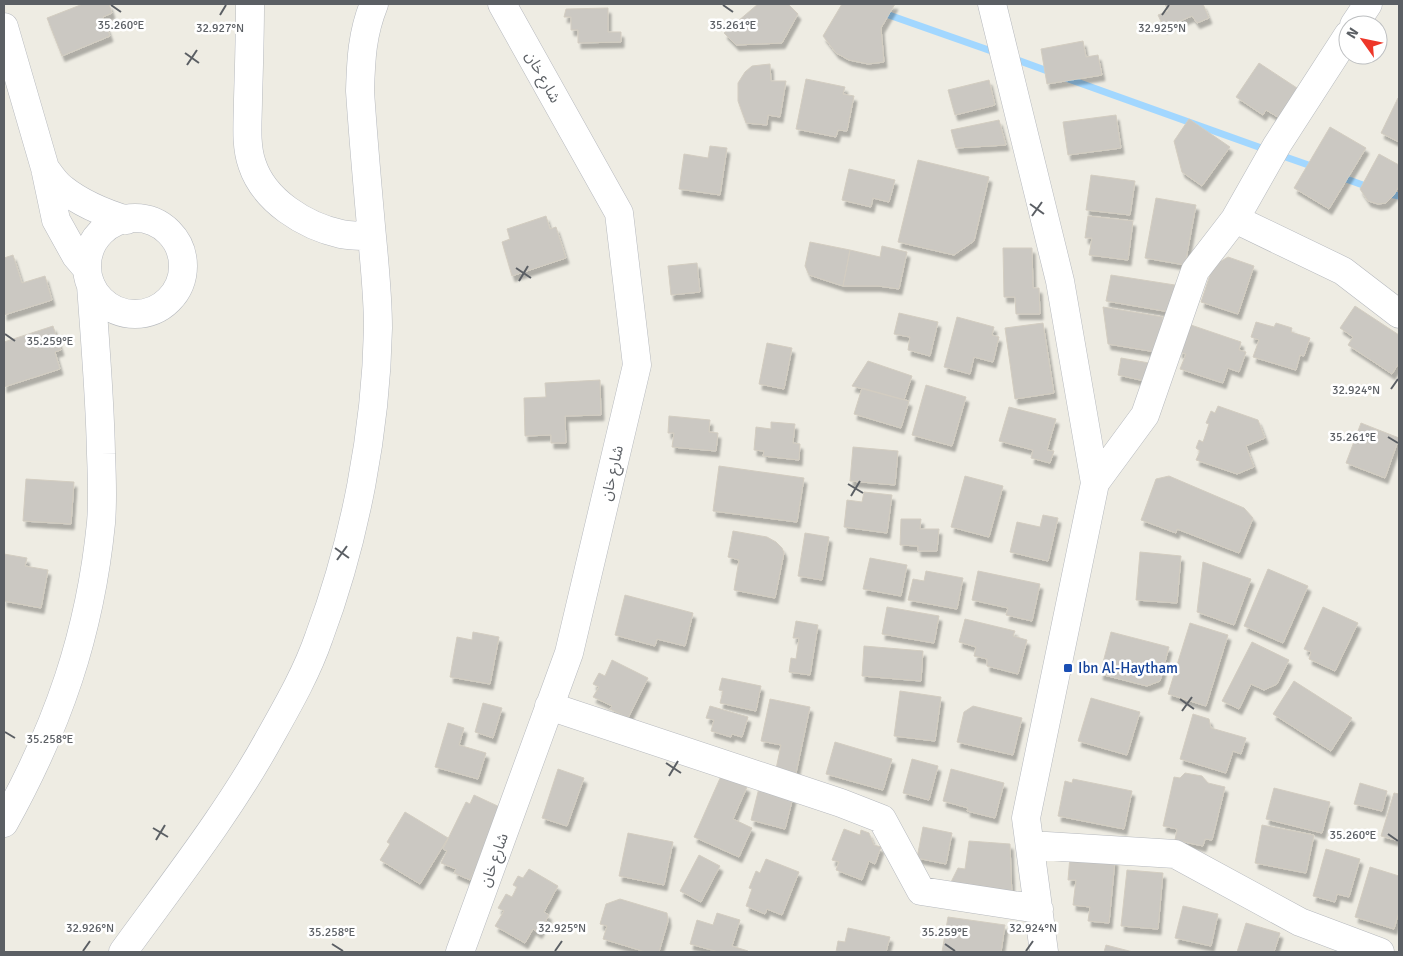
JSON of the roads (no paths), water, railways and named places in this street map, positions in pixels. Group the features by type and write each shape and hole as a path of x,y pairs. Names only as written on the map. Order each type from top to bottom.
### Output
{"street":[{"path":"250,4 248,139 252,164 260,181 285,208 320,228 342,234 372,236"},
{"path":"123,952 243,783 274,730 319,639 337,583 354,516 370,432 376,385 378,325 360,91 361,57 366,25 374,4"},
{"name":"شارع خان","path":"460,952 569,653 637,365 619,213 502,4"},
{"path":"992,4 1060,281 1095,483 1026,818 1044,952"},
{"path":"1361,15 1368,4"},
{"path":"4,27 45,168 56,220 89,277 99,298 111,308 126,314 142,314 157,309 169,300 178,287 182,272 182,256 176,241 166,229 152,221 136,218 121,221 107,228 96,239 89,253 89,277 101,419 101,521 93,577 81,640 62,700 40,754 4,823"},
{"path":"1095,483 1145,415 1194,271 1235,219 1277,145 1338,50"},
{"path":"45,168 61,188 80,201 104,213 127,220"},
{"path":"1235,219 1343,271 1399,314"},
{"path":"97,376 104,348 110,336 134,314"},
{"path":"549,706 841,803 882,819 921,891 1039,909"},
{"path":"1030,845 1175,854 1300,922 1380,952"}],"waterway":[{"path":"867,4 869,8 997,53"},
{"path":"1012,58 1053,73"},
{"path":"1063,77 1267,150"},
{"path":"1277,154 1317,168"},
{"path":"1338,176 1371,188"},
{"path":"1385,193 1399,196"}],"place":[{"name":"Ibn Al-Haytham","path":"1068,668"}]}
